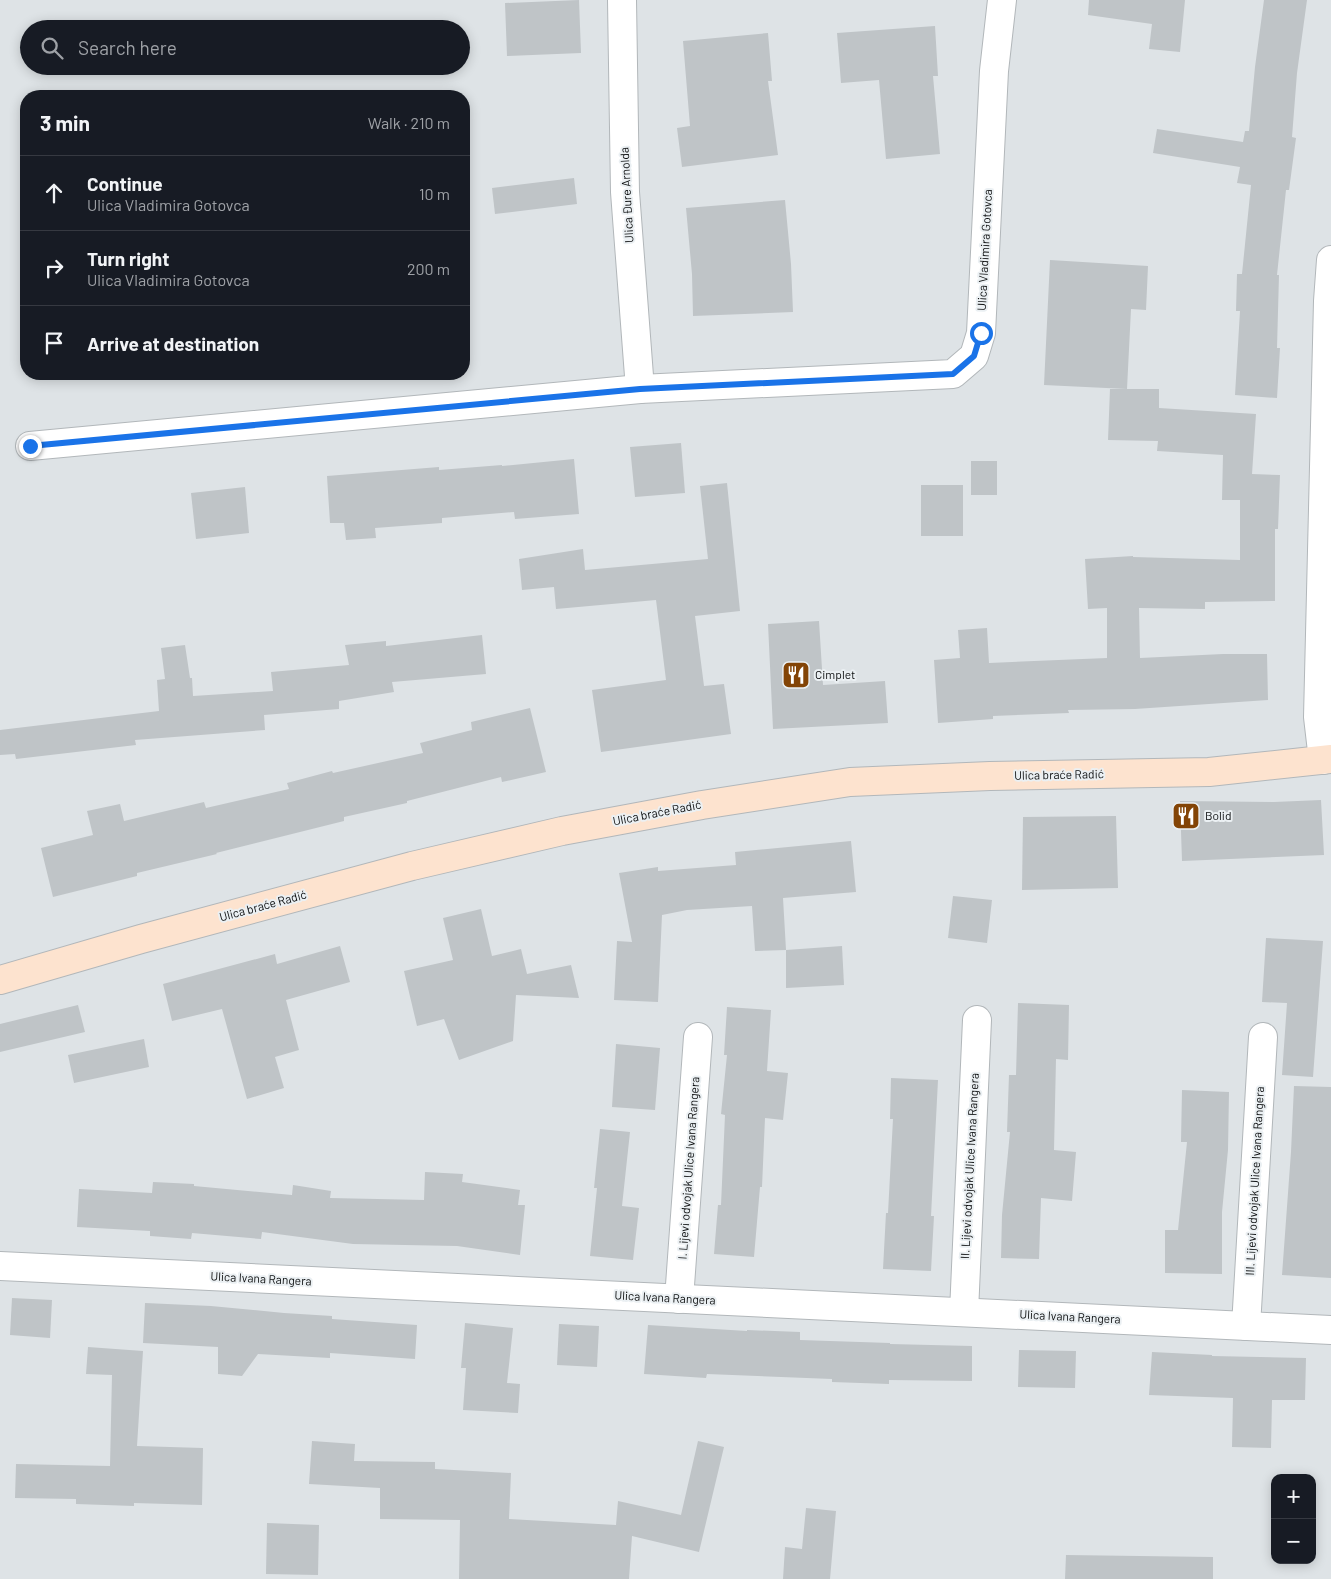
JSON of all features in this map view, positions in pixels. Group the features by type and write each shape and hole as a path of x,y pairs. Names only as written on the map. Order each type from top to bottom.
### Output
{"main road":[{"name":"Ulica braće Radić","path":"0,980 113,947 412,866 562,831 702,805 850,782 990,776 1209,772 1327,760"}],"street":[{"name":"Ulica Đure Arnolda","path":"622,0 625,192 640,389"},
{"name":"Ulica Vladimira Gotovca","path":"30,446 640,389 953,374 974,356 981,333 994,71 1002,0"},
{"path":"1327,760 1318,717 1328,402 1328,300 1331,260"},
{"name":"II. Lijevi odvojak Ulice Ivana Rangera","path":"964,1312 977,1020"},
{"name":"III. Lijevi odvojak Ulice Ivana Rangera","path":"1246,1326 1263,1037"},
{"name":"I. Lijevi odvojak Ulice Ivana Rangera","path":"679,1299 698,1038"},
{"name":"Ulica Ivana Rangera","path":"0,1266 1331,1330"}],"building":[{"path":"579,0 581,53 507,56 505,3"},
{"path":"1089,0 1185,0 1180,52 1149,49 1152,24 1088,15"},
{"path":"1264,0 1307,0 1297,73 1292,137 1296,138 1289,190 1286,190 1277,275 1279,275 1277,348 1280,348 1277,398 1235,395 1240,311 1236,311 1237,274 1242,274 1251,185 1237,183 1240,167 1153,153 1157,129 1243,142 1245,131 1249,131"},
{"path":"935,26 938,76 933,76 940,154 886,159 879,80 841,83 837,33"},
{"path":"768,33 772,81 768,81 778,155 682,167 677,128 690,126 683,41"},
{"path":"574,178 577,204 495,214 492,188"},
{"path":"785,200 793,312 693,316 692,274 686,208"},
{"path":"1050,260 1148,266 1146,310 1131,309 1127,389 1044,385"},
{"path":"1110,389 1159,389 1159,408 1256,414 1252,474 1280,475 1278,529 1275,529 1275,601 1205,602 1205,609 1139,608 1140,658 1267,654 1268,700 1135,709 1068,710 1069,713 993,716 993,719 938,723 934,660 960,658 958,630 987,628 989,663 1107,658 1107,608 1088,609 1085,559 1133,556 1240,560 1240,500 1222,500 1223,455 1157,451 1158,441 1108,440"},
{"path":"681,443 685,493 635,497 630,447"},
{"path":"574,459 579,514 515,519 514,512 442,518 442,523 375,528 376,538 346,540 344,523 330,523 327,476 439,467 439,470 502,466"},
{"path":"971,461 997,461 997,495 971,495"},
{"path":"727,483 740,611 695,616 704,686 724,684 731,734 601,752 592,690 666,680 656,600 556,609 554,587 522,590 519,559 583,549 585,570 708,559 700,486"},
{"path":"921,485 963,485 963,536 921,536"},
{"path":"245,487 249,533 196,539 191,493"},
{"name":"Cimplet","path":"819,621 823,685 885,681 888,723 773,729 768,624"},
{"path":"482,635 486,674 392,682 394,692 339,701 339,709 264,715 265,730 135,740 136,745 16,759 15,754 0,755 0,730 159,711 157,680 165,679 161,648 185,645 190,678 192,678 193,696 273,691 271,672 349,665 345,645 386,641 386,646"},
{"path":"530,708 546,772 502,782 501,777 407,801 407,803 344,817 344,821 137,873 137,876 53,897 41,848 93,835 87,811 120,804 124,821 204,802 206,808 289,789 287,783 332,771 333,773 423,753 420,743 472,730 471,722"},
{"path":"1321,800 1324,855 1182,861 1180,801 1274,802"},
{"path":"1116,816 1118,888 1022,890 1023,817"},
{"path":"851,841 856,892 783,898 786,950 755,951 752,906 687,910 662,915 658,1002 614,1000 617,941 632,942 619,873 658,867 658,871 736,865 735,852"},
{"path":"953,896 992,900 987,943 948,938"},
{"path":"481,909 492,956 521,949 527,974 571,965 579,998 516,995 513,1041 459,1060 444,1019 417,1026 404,971 453,960 443,918"},
{"path":"1266,938 1323,941 1313,1077 1282,1075 1287,1003 1262,1002"},
{"path":"340,946 350,982 286,1000 299,1050 275,1057 284,1088 247,1099 222,1009 172,1021 163,984 275,954 277,964"},
{"path":"842,946 844,985 786,988 786,950"},
{"path":"1018,1003 1069,1005 1068,1060 1056,1059 1054,1150 1076,1152 1072,1201 1041,1198 1039,1259 1001,1258 1002,1215 1010,1132 1007,1132 1009,1075 1016,1075"},
{"path":"78,1005 85,1032 0,1052 0,1024"},
{"path":"727,1007 771,1010 767,1071 788,1073 783,1120 765,1118 762,1187 760,1187 754,1257 714,1254 718,1205 721,1205 725,1115 721,1114 727,1055 724,1055"},
{"path":"144,1039 149,1067 74,1083 68,1055"},
{"path":"616,1044 660,1048 655,1110 612,1107"},
{"path":"891,1078 938,1080 931,1216 934,1216 931,1271 883,1269 893,1119 890,1119"},
{"path":"1294,1086 1331,1087 1331,1278 1282,1275"},
{"path":"1182,1090 1229,1092 1228,1150 1222,1212 1222,1274 1165,1273 1165,1230 1178,1230 1187,1142 1181,1142"},
{"path":"600,1129 630,1132 622,1206 639,1208 633,1260 590,1256 597,1188 594,1188"},
{"path":"425,1172 463,1174 462,1182 520,1190 518,1205 525,1205 520,1255 457,1246 353,1244 262,1232 261,1239 192,1233 191,1239 150,1236 150,1231 77,1227 79,1189 152,1193 153,1182 194,1184 194,1186 292,1195 293,1185 331,1191 330,1198 424,1200"},
{"path":"12,1298 52,1300 50,1338 10,1335"},
{"path":"145,1303 211,1306 332,1316 332,1319 417,1325 415,1359 330,1353 330,1358 258,1354 242,1376 218,1374 218,1347 143,1343"},
{"path":"465,1323 513,1328 507,1383 520,1384 518,1413 463,1410 466,1368 461,1368"},
{"path":"559,1324 599,1326 597,1367 557,1365"},
{"path":"648,1325 800,1332 800,1340 972,1346 972,1381 889,1380 889,1384 832,1382 832,1379 707,1374 706,1378 644,1374"},
{"path":"88,1347 143,1351 137,1446 203,1448 202,1505 134,1503 134,1506 76,1504 76,1499 15,1498 16,1464 110,1466 112,1375 86,1374"},
{"path":"1019,1350 1076,1351 1075,1388 1018,1387"},
{"path":"1152,1352 1212,1356 1306,1358 1305,1400 1272,1400 1271,1448 1232,1447 1233,1398 1149,1395"},
{"path":"312,1441 355,1444 354,1461 435,1462 435,1469 511,1473 509,1519 616,1525 618,1501 681,1515 698,1441 724,1447 699,1552 632,1536 629,1579 459,1579 460,1520 380,1519 380,1488 309,1484"},
{"path":"806,1508 836,1511 830,1579 783,1579 785,1547 802,1549"},
{"path":"267,1523 319,1525 318,1575 266,1574"},
{"path":"1066,1555 1213,1557 1213,1579 1065,1579"}],"place":[{"name":"Cimplet","path":"796,675"},
{"name":"Bolid","path":"1186,816"}],"route":[{"path":"30,446 640,389 953,374 974,356 981,333"}]}
